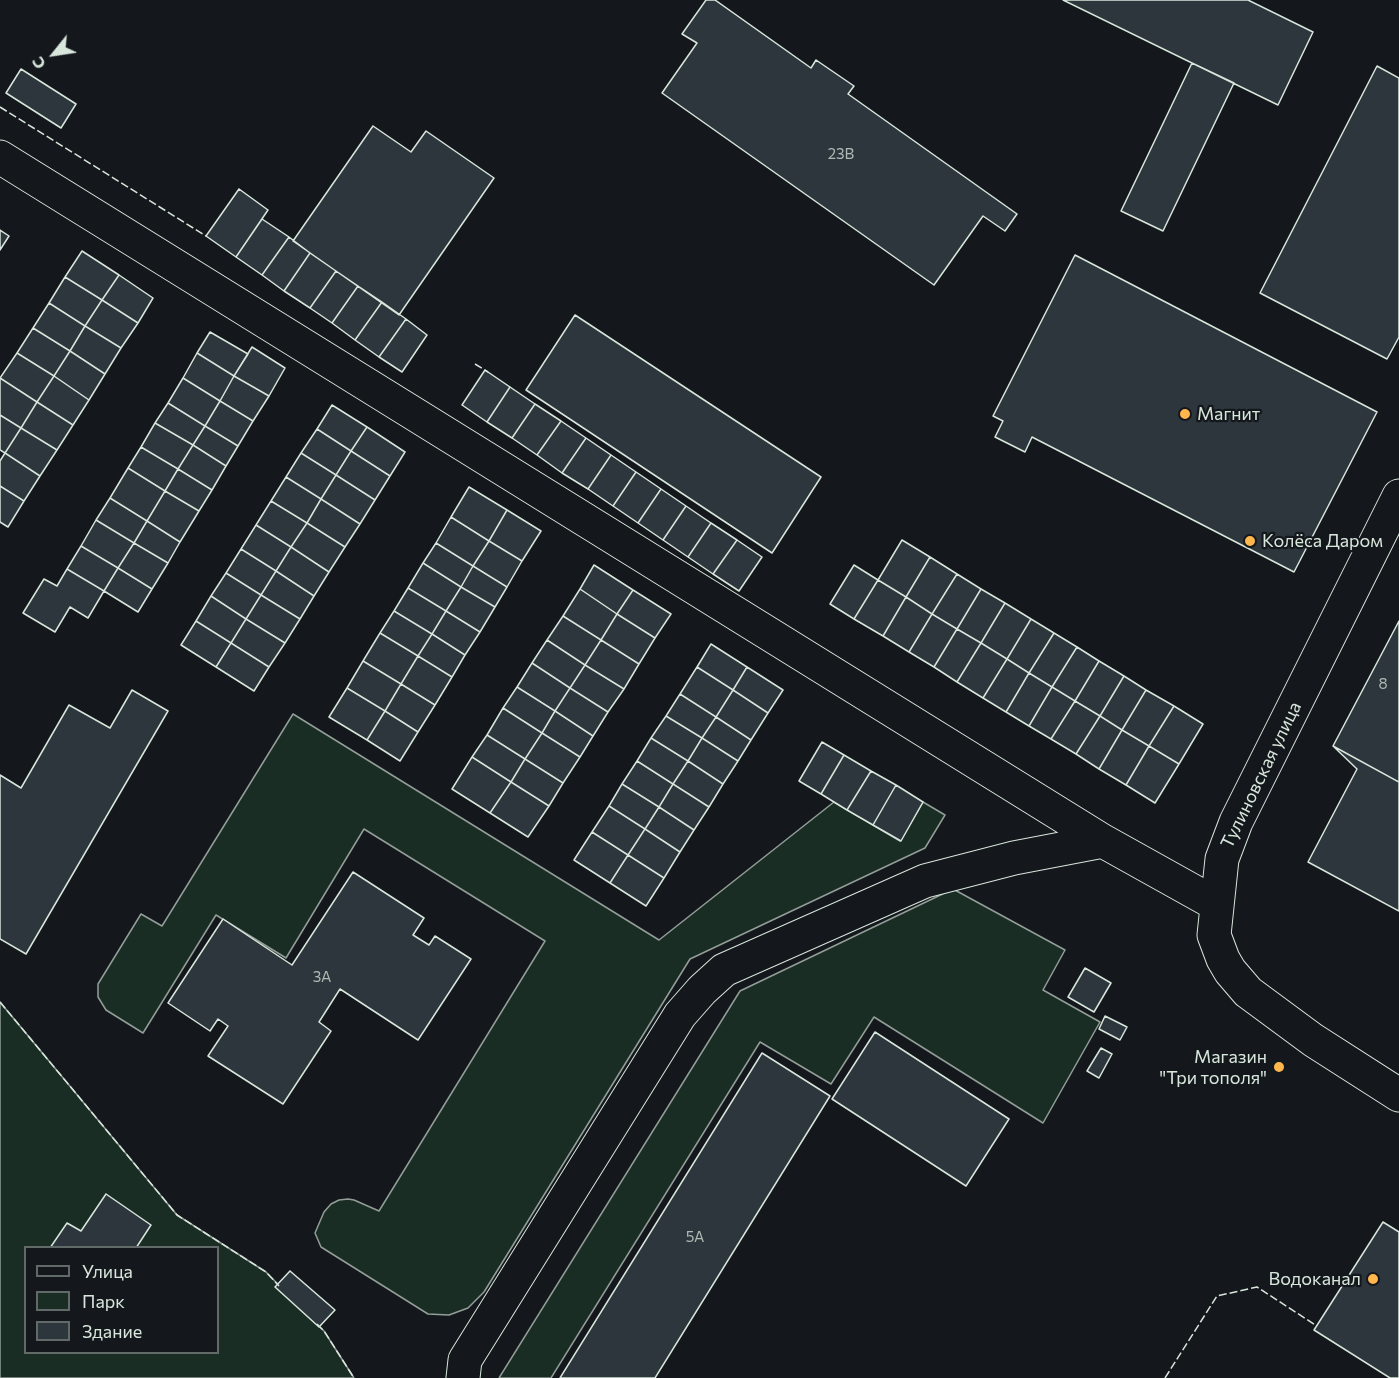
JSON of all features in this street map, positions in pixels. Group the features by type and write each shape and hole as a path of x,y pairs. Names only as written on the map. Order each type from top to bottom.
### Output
{"street":[{"path":"0,157 1103,841 1216,904"},
{"name":"Тулиновская улица","path":"1399,496 1236,822 1222,859 1214,935 1230,971 1248,992 1312,1040 1399,1095"},
{"path":"463,1378 465,1360 680,1015 724,970 925,881 1014,858 1103,841"}],"green space":[{"path":"293,714 659,940 834,802 900,841 923,802 945,815 925,848 690,959 484,1292 468,1308 449,1315 428,1314 321,1247 315,1233 324,1212 331,1204 339,1200 354,1200 379,1211 545,941 364,829 286,958 216,915 143,1033 106,1010 98,997 98,984 141,914 162,926"},
{"path":"953,889 1065,950 1043,990 1100,1022 1043,1123 874,1017 831,1084 760,1042 551,1378 499,1378 740,991"},
{"path":"0,1002 177,1215 266,1272 324,1331 354,1378 0,1378"}],"building":[{"path":"706,0 715,0 811,68 816,60 854,86 848,94 1017,214 1005,231 983,216 934,285 662,93 697,43 682,34"},
{"path":"1063,0 1248,0 1313,32 1278,105"},
{"path":"1192,63 1234,83 1163,231 1121,211"},
{"path":"1377,66 1399,78 1399,337 1387,359 1260,293"},
{"path":"21,69 76,104 61,128 6,93"},
{"path":"373,126 411,152 426,131 494,178 399,315 293,241"},
{"path":"239,189 268,210 236,257 206,236"},
{"path":"262,219 289,237 262,275 236,257"},
{"path":"0,230 9,236 0,250"},
{"path":"289,237 310,253 284,291 262,275"},
{"path":"82,251 119,275 102,300 65,277"},
{"path":"310,253 336,271 310,308 284,291"},
{"name":"Магнит","path":"1075,255 1377,412 1294,572 1032,437 1025,452 995,437 1003,421 993,416"},
{"path":"336,271 358,286 332,323 310,308"},
{"path":"119,275 153,298 138,323 102,300"},
{"path":"65,277 102,300 85,326 49,303"},
{"path":"358,286 382,302 355,340 332,323"},
{"path":"102,300 138,323 121,348 85,326"},
{"path":"382,302 406,319 379,357 355,340"},
{"path":"49,303 85,326 70,351 33,328"},
{"path":"575,315 821,477 772,553 526,390"},
{"path":"406,319 427,335 402,372 379,357"},
{"path":"85,326 121,348 105,374 70,351"},
{"path":"33,328 70,351 54,376 17,353"},
{"path":"210,332 248,354 234,376 197,353"},
{"path":"252,347 285,368 269,396 234,376"},
{"path":"70,351 105,374 89,400 54,376"},
{"path":"17,353 54,376 37,402 0,378"},
{"path":"197,353 234,376 220,401 183,378"},
{"path":"485,370 510,387 487,422 462,405"},
{"path":"54,376 89,400 73,425 37,402"},
{"path":"234,376 269,396 253,421 220,401"},
{"path":"0,378 37,402 21,428 0,415"},
{"path":"183,378 220,401 205,426 168,403"},
{"path":"510,387 535,404 512,438 487,422"},
{"path":"220,401 253,421 238,446 205,426"},
{"path":"37,402 73,425 57,450 21,428"},
{"path":"168,403 205,426 193,445 155,423"},
{"path":"535,404 561,421 537,455 512,438"},
{"path":"332,405 367,427 351,451 317,429"},
{"path":"0,415 21,428 5,453 0,450"},
{"path":"561,421 586,438 562,473 537,455"},
{"path":"155,423 193,445 178,469 141,447"},
{"path":"205,426 238,446 226,466 193,445"},
{"path":"367,427 405,452 390,476 351,451"},
{"path":"21,428 57,450 40,476 5,453"},
{"path":"317,429 351,451 336,475 301,453"},
{"path":"586,438 611,455 588,489 562,473"},
{"path":"193,445 226,466 212,490 178,469"},
{"path":"141,447 178,469 165,491 128,468"},
{"path":"351,451 390,476 375,500 336,475"},
{"path":"5,453 40,476 24,501 0,486 0,461"},
{"path":"301,453 336,475 321,499 286,477"},
{"path":"611,455 636,472 613,506 588,489"},
{"path":"128,468 165,491 147,521 110,498"},
{"path":"178,469 212,490 199,511 165,491"},
{"path":"636,472 661,489 638,523 613,506"},
{"path":"336,475 375,500 360,524 321,499"},
{"path":"286,477 321,499 307,523 271,501"},
{"path":"0,486 24,501 8,527 0,522"},
{"path":"469,487 507,510 489,541 451,517"},
{"path":"661,489 686,506 663,540 638,523"},
{"path":"165,491 199,511 180,542 147,521"},
{"path":"110,498 147,521 134,543 96,520"},
{"path":"321,499 360,524 345,547 307,523"},
{"path":"271,501 307,523 291,547 256,525"},
{"path":"686,506 711,523 688,557 663,540"},
{"path":"507,510 541,531 522,561 489,541"},
{"path":"451,517 489,541 473,566 436,543"},
{"path":"96,520 134,543 118,568 81,546"},
{"path":"147,521 180,542 168,563 134,543"},
{"path":"307,523 345,547 329,572 291,547"},
{"path":"711,523 737,540 713,574 688,557"},
{"path":"256,525 291,547 276,571 241,549"},
{"path":"737,540 762,557 739,591 713,574"},
{"path":"902,540 930,557 906,597 878,580"},
{"path":"489,541 522,561 507,587 473,566"},
{"path":"134,543 168,563 152,589 118,568"},
{"path":"436,543 473,566 461,587 423,563"},
{"path":"81,546 118,568 104,591 67,569"},
{"path":"291,547 329,572 314,596 276,571"},
{"path":"241,549 276,571 261,595 226,573"},
{"path":"930,557 957,574 932,614 906,597"},
{"path":"423,563 461,587 446,611 408,588"},
{"path":"594,565 633,590 617,614 580,589"},
{"path":"854,565 878,580 854,619 830,604"},
{"path":"473,566 507,587 495,607 461,587"},
{"path":"118,568 152,589 138,612 104,591"},
{"path":"67,569 104,591 88,618 70,607 55,632 23,613 44,579 57,586"},
{"path":"276,571 314,596 300,619 261,595"},
{"path":"226,573 261,595 246,619 211,596"},
{"path":"957,574 981,589 957,629 932,614"},
{"path":"878,580 906,597 883,636 854,619"},
{"path":"461,587 495,607 480,632 446,611"},
{"path":"408,588 446,611 432,634 394,611"},
{"path":"580,589 617,614 601,640 563,616"},
{"path":"981,589 1005,603 981,643 957,629"},
{"path":"633,590 671,614 655,638 617,614"},
{"path":"261,595 300,619 285,643 246,619"},
{"path":"211,596 246,619 231,643 196,621"},
{"path":"906,597 932,614 909,652 883,636"},
{"path":"1005,603 1031,619 1007,659 981,643"},
{"path":"394,611 432,634 418,656 380,633"},
{"path":"446,611 480,632 465,655 432,634"},
{"path":"617,614 655,638 639,664 601,640"},
{"path":"932,614 957,629 934,667 909,652"},
{"path":"563,616 601,640 585,665 547,640"},
{"path":"246,619 285,643 269,667 231,643"},
{"path":"1031,619 1054,633 1029,673 1007,659"},
{"path":"196,621 231,643 216,667 181,645"},
{"path":"1399,621 1399,782 1333,746"},
{"path":"957,629 981,643 957,682 934,667"},
{"path":"380,633 418,656 401,684 363,661"},
{"path":"1054,633 1077,647 1052,687 1029,673"},
{"path":"432,634 465,655 452,677 418,656"},
{"path":"547,640 585,665 570,688 532,663"},
{"path":"601,640 639,664 624,689 585,665"},
{"path":"231,643 269,667 254,691 216,667"},
{"path":"981,643 1007,659 983,698 957,682"},
{"path":"711,644 747,667 733,690 697,667"},
{"path":"1077,647 1099,661 1075,701 1052,687"},
{"path":"418,656 452,677 435,705 401,684"},
{"path":"1007,659 1029,673 1006,712 983,698"},
{"path":"363,661 401,684 385,711 347,688"},
{"path":"1099,661 1124,676 1100,716 1075,701"},
{"path":"532,663 570,688 555,711 517,687"},
{"path":"585,665 624,689 608,712 570,688"},
{"path":"697,667 733,690 716,717 680,694"},
{"path":"747,667 783,690 768,713 733,690"},
{"path":"1029,673 1052,687 1029,726 1006,712"},
{"path":"1124,676 1146,690 1122,730 1100,716"},
{"path":"401,684 435,705 418,732 385,711"},
{"path":"517,687 555,711 542,733 503,708"},
{"path":"1052,687 1075,701 1051,739 1029,726"},
{"path":"347,688 385,711 367,740 329,717"},
{"path":"570,688 608,712 593,736 555,711"},
{"path":"132,690 168,711 26,954 0,939 0,775 21,788 69,705 110,728"},
{"path":"733,690 768,713 751,740 716,717"},
{"path":"1146,690 1174,706 1149,746 1122,730"},
{"path":"680,694 716,717 702,738 666,716"},
{"path":"1075,701 1100,716 1076,754 1051,739"},
{"path":"1174,706 1203,724 1179,764 1149,746"},
{"path":"503,708 542,733 525,759 487,735"},
{"path":"385,711 418,732 400,761 367,740"},
{"path":"555,711 593,736 580,757 542,733"},
{"path":"666,716 702,738 688,761 651,738"},
{"path":"1100,716 1122,730 1099,769 1076,754"},
{"path":"716,717 751,740 738,761 702,738"},
{"path":"1122,730 1149,746 1126,785 1099,769"},
{"path":"542,733 580,757 563,783 525,759"},
{"path":"487,735 525,759 511,782 472,757"},
{"path":"651,738 688,761 673,784 637,761"},
{"path":"702,738 738,761 723,784 688,761"},
{"path":"822,742 844,755 821,794 799,781"},
{"path":"1149,746 1179,764 1155,803 1126,785"},
{"path":"1333,746 1399,782 1399,911 1308,862 1357,769"},
{"path":"844,755 871,771 847,810 821,794"},
{"path":"472,757 511,782 490,813 452,789"},
{"path":"525,759 563,783 549,806 511,782"},
{"path":"637,761 673,784 659,807 622,784"},
{"path":"688,761 723,784 709,807 673,784"},
{"path":"871,771 896,785 873,825 847,810"},
{"path":"511,782 549,806 528,837 490,813"},
{"path":"622,784 659,807 645,829 609,806"},
{"path":"673,784 709,807 694,830 659,807"},
{"path":"896,785 923,802 901,841 873,825"},
{"path":"609,806 645,829 628,855 592,832"},
{"path":"659,807 694,830 680,852 645,829"},
{"path":"645,829 680,852 664,878 628,855"},
{"path":"592,832 628,855 610,883 574,860"},
{"path":"628,855 664,878 646,906 610,883"},
{"path":"353,872 424,918 413,935 429,945 435,936 471,959 418,1040 340,989 319,1022 331,1031 283,1104 208,1056 228,1026 218,1019 210,1031 168,1003 223,919 292,965"},
{"path":"1085,968 1111,983 1094,1012 1068,997"},
{"path":"1105,1016 1127,1027 1120,1040 1099,1029"},
{"path":"875,1032 1009,1119 966,1186 832,1099"},
{"path":"1101,1048 1112,1054 1099,1078 1087,1071"},
{"path":"762,1053 830,1096 655,1378 560,1378"},
{"path":"106,1194 151,1225 137,1246 51,1246 67,1223 81,1231"},
{"name":"Водоканал","path":"1383,1222 1399,1232 1399,1378 1390,1378 1314,1330"},
{"path":"290,1271 335,1310 319,1327 275,1287"}],"fence":[{"path":"0,107 206,236"},
{"path":"475,364 488,372"},
{"path":"0,1002 177,1215 266,1272 279,1286"},
{"path":"1165,1378 1217,1296 1257,1287 1317,1326"},
{"path":"317,1324 324,1331 354,1378"}],"place":[{"name":"Магнит","path":"1185,414"},
{"name":"Колёса Даром","path":"1250,541"},
{"name":"Магазин \"Три тополя\"","path":"1279,1067"},
{"name":"Водоканал","path":"1373,1279"}]}
